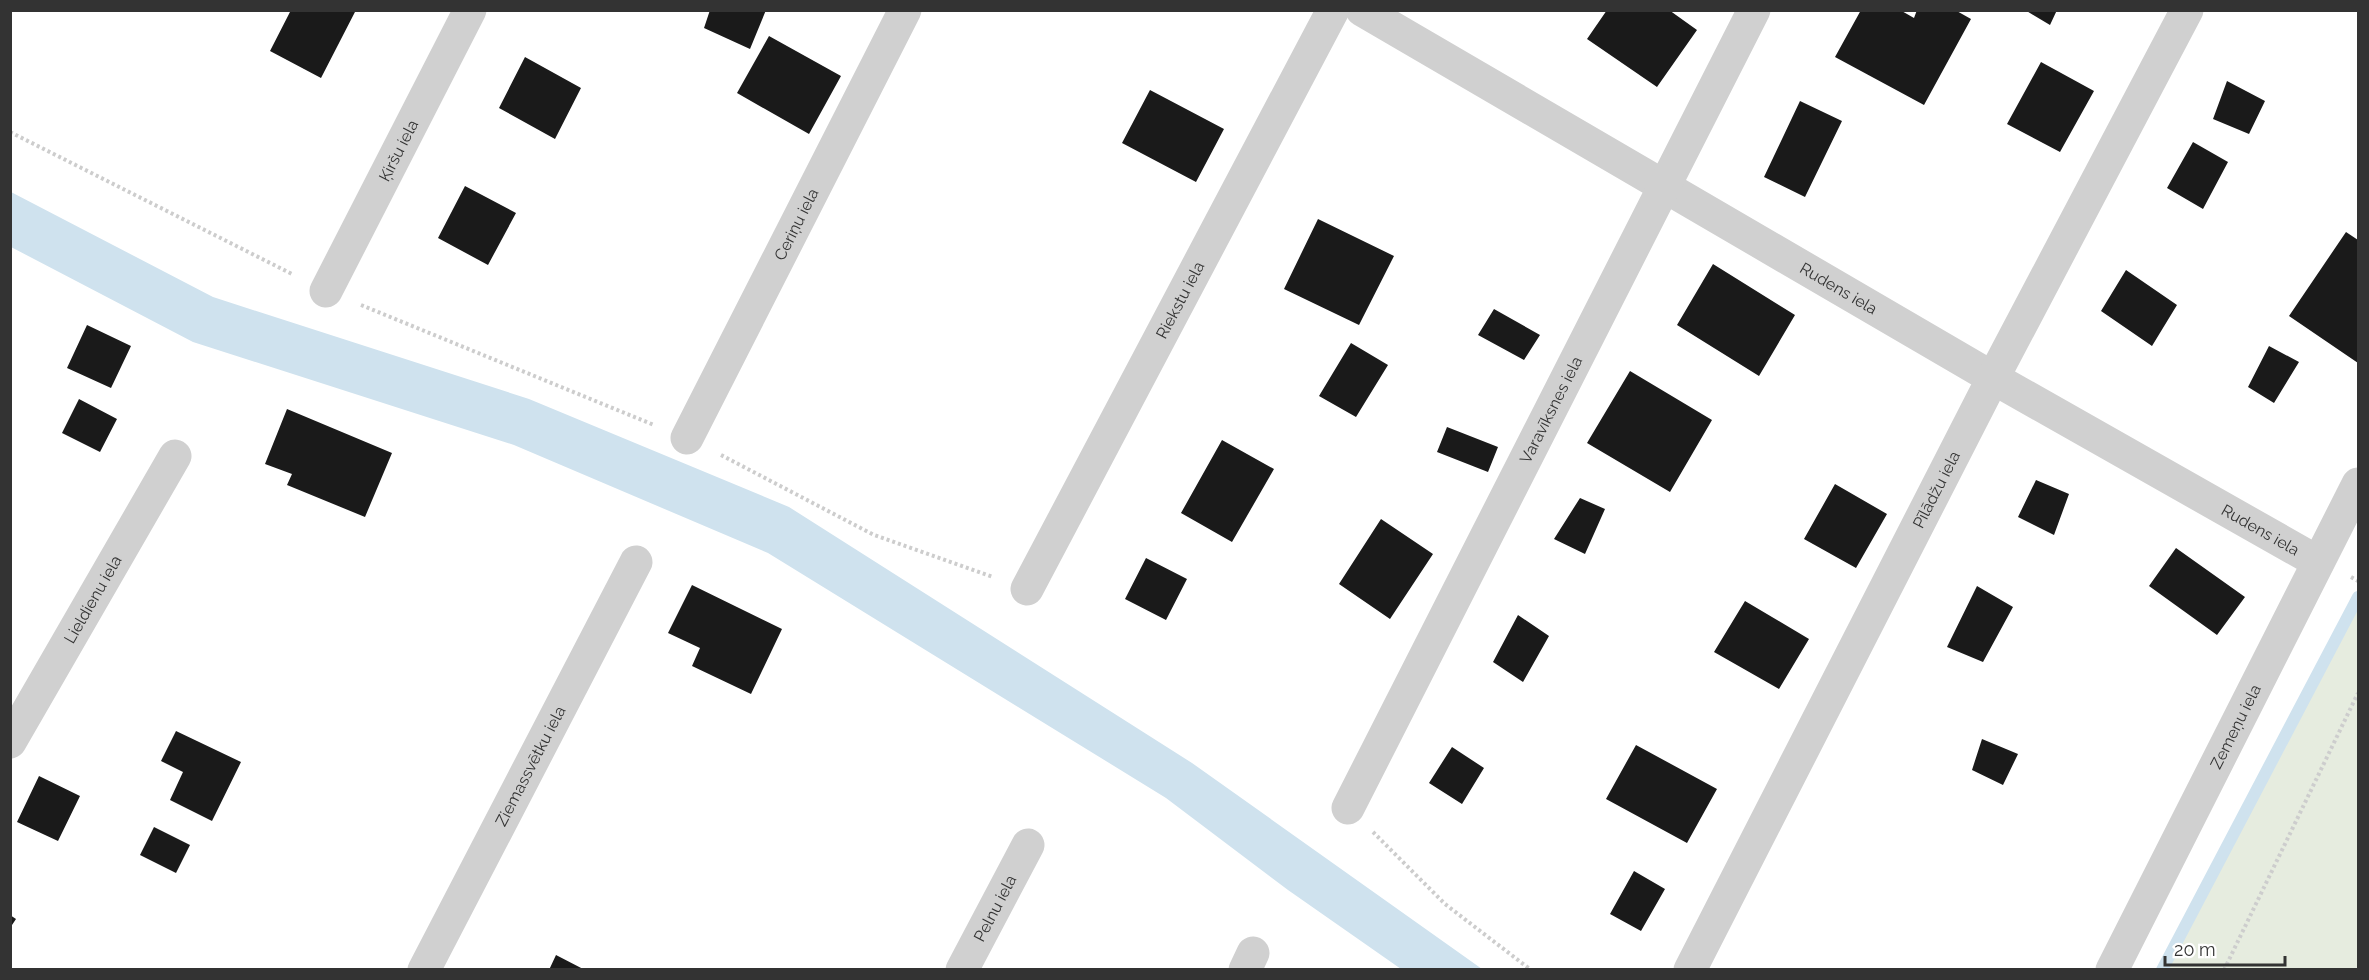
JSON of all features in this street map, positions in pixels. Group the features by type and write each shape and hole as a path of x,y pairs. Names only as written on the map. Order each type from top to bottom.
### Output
{"street":[{"name":"Ķiršu iela","path":"326,291 470,10"},
{"name":"Ceriņu iela","path":"687,438 905,10"},
{"name":"Riekstu iela","path":"1027,589 1333,10"},
{"name":"Rudens iela","path":"1362,10 1664,184 1993,378 2318,562"},
{"name":"Varavīksnes iela","path":"1348,808 1754,10"},
{"name":"Pīlādžu iela","path":"1690,969 1993,378 2187,10"},
{"name":"Lieldienu iela","path":"10,742 175,456"},
{"name":"Zemeņu iela","path":"2112,969 2358,484"},
{"name":"Ziemassvētku iela","path":"424,969 636,562"},
{"name":"Pelnu iela","path":"962,969 1028,845"}],"path":[{"path":"10,132 326,291 687,438 874,535 1027,589"},
{"path":"2224,969 2358,693"},
{"path":"1348,808 1445,904 1531,969"}],"shaded area":[{"path":"2358,597 2358,969 2162,969 2335,643"}],"water":[{"path":"11,192 213,297 529,399 789,507 1192,763 1482,969 1401,969 1288,890 1166,798 768,553 514,445 193,342 11,247"}],"building":[{"path":"291,10 356,10 321,78 270,51"},
{"path":"710,10 766,10 750,49 704,28"},
{"path":"1607,10 1669,10 1697,30 1657,87 1587,39"},
{"path":"1861,10 1900,10 1914,18 1917,10 1955,10 1971,19 1924,105 1835,57"},
{"path":"2025,10 2057,10 2050,25"},
{"path":"769,36 841,76 809,134 737,93"},
{"path":"525,57 581,88 555,139 499,108"},
{"path":"2041,62 2094,91 2060,152 2007,124"},
{"path":"2227,81 2265,101 2249,134 2213,119"},
{"path":"1150,90 1224,129 1196,182 1122,143"},
{"path":"1800,101 1842,121 1805,197 1764,177"},
{"path":"2193,142 2228,162 2203,209 2167,188"},
{"path":"465,186 516,213 488,265 438,238"},
{"path":"1318,219 1394,256 1359,325 1284,289"},
{"path":"2346,232 2358,240 2358,363 2289,316"},
{"path":"1713,264 1795,315 1759,376 1677,325"},
{"path":"2126,270 2177,305 2152,346 2101,311"},
{"path":"1494,309 1540,335 1524,360 1478,335"},
{"path":"87,325 131,346 111,388 67,368"},
{"path":"1351,343 1388,365 1356,417 1319,396"},
{"path":"2269,346 2299,362 2274,403 2248,387"},
{"path":"1630,371 1712,420 1670,492 1587,443"},
{"path":"79,399 117,419 100,452 62,433"},
{"path":"287,409 392,453 365,517 287,485 292,474 265,464"},
{"path":"1447,427 1498,447 1488,472 1437,452"},
{"path":"1222,440 1274,469 1232,542 1181,513"},
{"path":"2036,480 2069,494 2054,535 2018,517"},
{"path":"1835,484 1887,514 1856,568 1804,539"},
{"path":"1580,498 1605,509 1585,554 1554,539"},
{"path":"1381,519 1433,554 1390,619 1339,584"},
{"path":"2176,548 2245,597 2217,635 2149,586"},
{"path":"1146,558 1187,579 1166,620 1125,599"},
{"path":"692,585 782,629 751,694 692,666 700,648 668,633"},
{"path":"1977,586 2013,607 1983,662 1947,647"},
{"path":"1745,601 1809,639 1779,689 1714,652"},
{"path":"1518,615 1549,636 1523,682 1493,662"},
{"path":"176,731 241,762 212,821 170,800 183,772 161,761"},
{"path":"1982,739 2018,754 2003,785 1972,770"},
{"path":"1636,745 1717,789 1687,843 1606,799"},
{"path":"1452,747 1484,768 1462,804 1429,783"},
{"path":"39,776 80,796 58,841 17,822"},
{"path":"154,827 190,845 176,873 140,855"},
{"path":"1634,871 1665,889 1641,931 1610,914"},
{"path":"10,915 16,919 10,928"},
{"path":"556,955 585,970 549,970"}],"waterway":[{"path":"2162,970 2358,597"}]}
